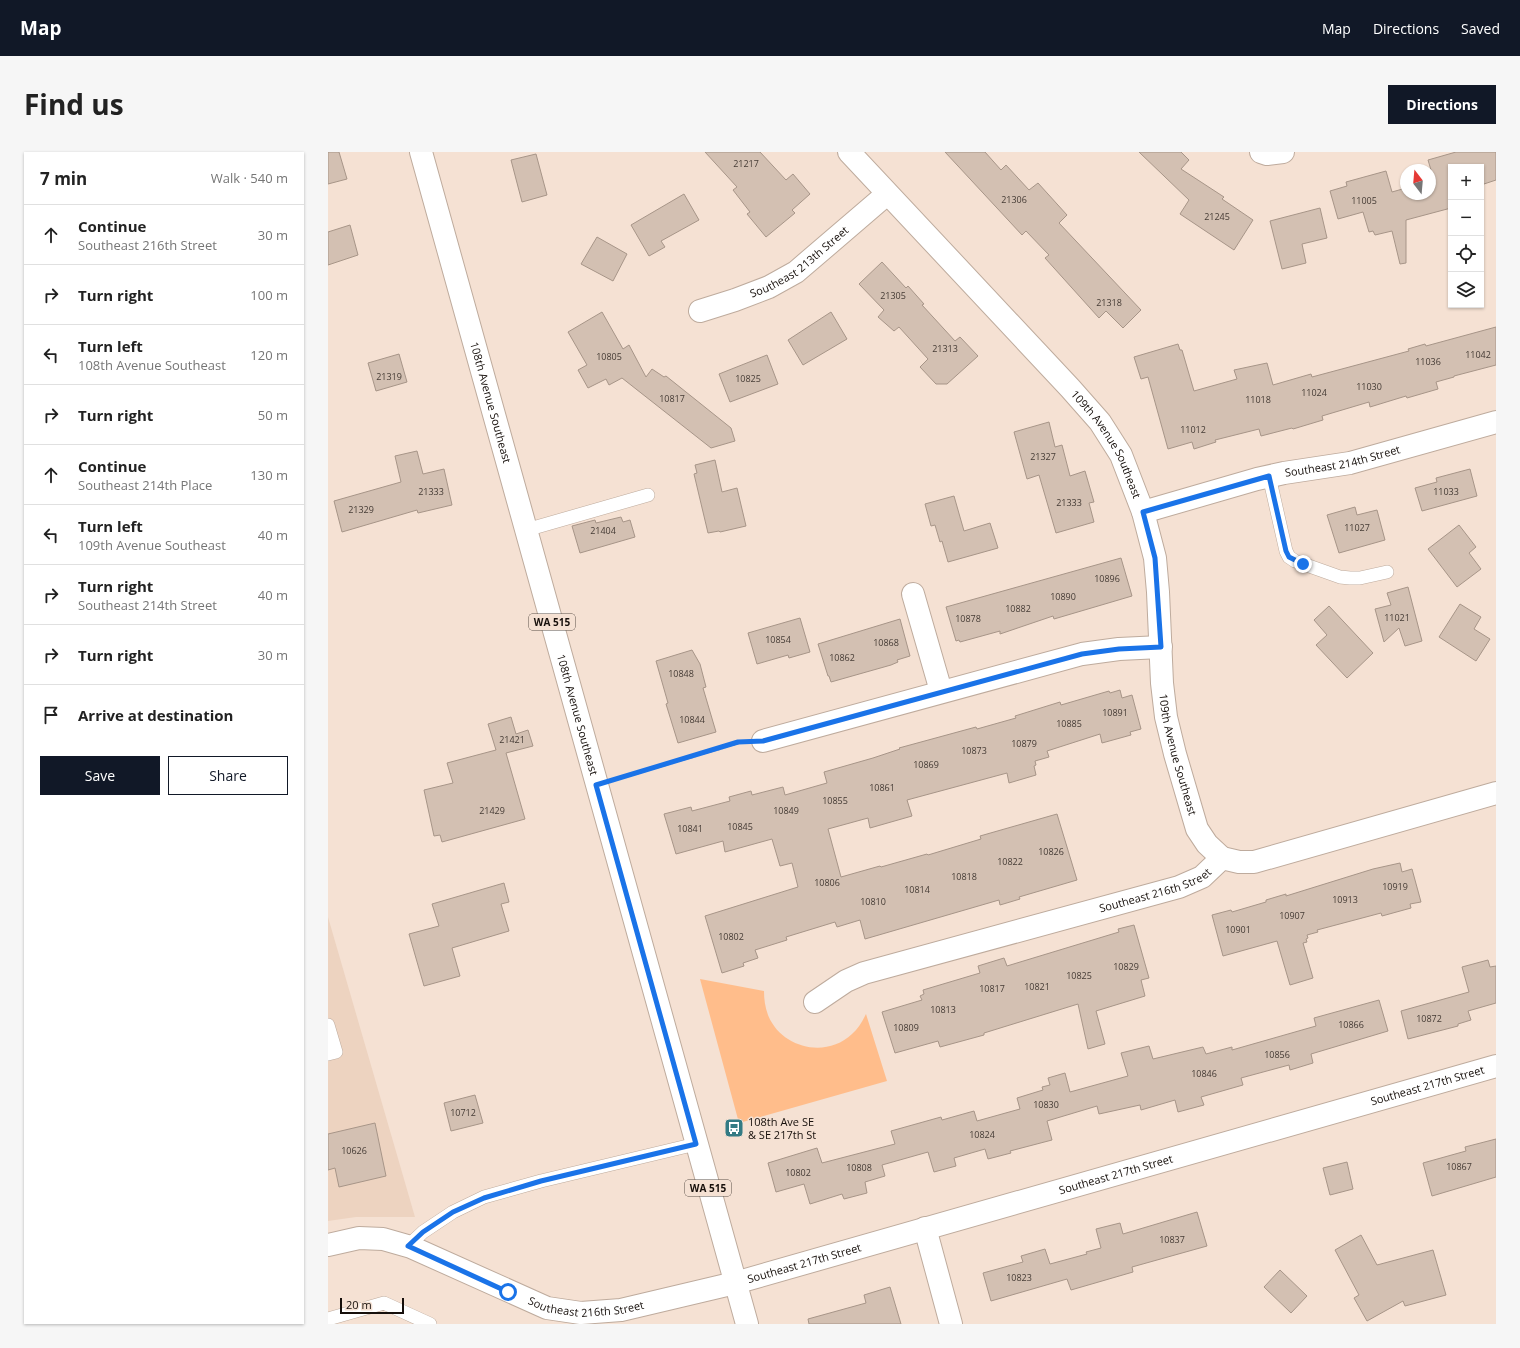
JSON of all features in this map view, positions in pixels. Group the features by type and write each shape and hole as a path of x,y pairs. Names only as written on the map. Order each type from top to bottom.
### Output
{"street":[{"name":"108th Avenue Southeast","path":"421,152 747,1324"},
{"name":"109th Avenue Southeast","path":"850,152 887,194 1070,388 1100,422 1121,455 1143,512 1155,558 1162,683 1166,717 1175,754 1197,829 1207,844 1222,858"},
{"name":"Southeast 213th Street","path":"700,311 769,287 796,272 887,194"},
{"name":"Southeast 214th Street","path":"1143,512 1269,476 1350,463 1496,422"},
{"path":"913,594 941,691"},
{"path":"763,741 941,691 1082,654 1119,649 1161,647"},
{"name":"Southeast 216th Street","path":"815,1002 846,981 864,973 1179,888 1202,877 1222,858 1239,862 1254,862 1496,793"},
{"name":"Southeast 217th Street","path":"735,1283 1496,1066"},
{"path":"925,1228 951,1324"},
{"name":"Southeast 216th Street","path":"328,1245 358,1238 383,1239 408,1246 548,1308 581,1313 621,1310 735,1283"}],"lane":[{"path":"1269,476 1286,551 1289,557 1303,564 1340,577 1360,578 1387,572"},
{"path":"526,530 648,495"},
{"path":"328,1025 336,1052 328,1054"},
{"path":"408,1246 423,1232 453,1212 484,1198 541,1181 696,1144"},
{"path":"328,1319 384,1303 430,1324"}],"path":[{"path":"596,785 738,742 763,741"}],"shaded area":[{"path":"328,917 415,1217 356,1217 328,1221"},
{"path":"700,979 764,991 767,1012 774,1026 793,1042 805,1046 817,1048 830,1046 841,1042 856,1030 866,1014 887,1081 739,1123"}],"building":[{"path":"328,152 339,152 347,179 328,184"},
{"path":"705,152 760,152 786,180 793,174 810,194 792,210 795,213 766,237 747,214 750,212 733,190 737,187"},
{"path":"945,152 985,152 1001,170 1006,165 1029,190 1038,183 1067,215 1059,223 1141,310 1123,328 1106,311 1099,318 1045,258 1049,255 1026,231 1022,235"},
{"path":"1139,152 1181,152 1189,160 1181,169 1224,197 1222,199 1253,220 1234,250 1180,214 1189,200"},
{"path":"1456,152 1496,152 1496,180 1484,184 1484,164 1448,164 1448,209 1406,220 1406,263 1400,264 1392,231 1375,235 1373,231 1369,232 1363,212 1338,219 1330,191 1347,186 1346,182 1386,171 1392,192 1400,190 1400,200 1436,200 1436,164 1429,164 1428,160"},
{"path":"536,154 547,195 522,202 511,160"},
{"path":"684,194 699,220 661,241 665,247 649,256 631,225"},
{"path":"1320,208 1327,238 1302,244 1306,263 1282,269 1270,221"},
{"path":"350,225 358,255 328,265 328,232"},
{"path":"597,237 627,254 613,281 581,264"},
{"path":"882,262 906,288 908,286 924,304 922,305 955,341 960,337 978,356 947,384 936,384 920,367 928,359 899,327 894,331 878,317 884,310 859,284"},
{"path":"602,312 623,349 629,345 646,377 652,369 664,377 666,376 731,428 735,441 711,448 622,378 609,385 606,379 588,388 578,370 587,365 568,332"},
{"path":"831,312 847,339 803,365 788,340"},
{"path":"1496,327 1496,365 1436,382 1438,389 1407,398 1406,396 1370,407 1369,402 1322,416 1323,420 1293,429 1261,436 1259,429 1215,440 1216,442 1194,449 1192,442 1168,449 1148,377 1141,379 1134,357 1178,344 1180,350 1182,350 1194,391 1237,379 1234,370 1267,363 1273,385 1311,374 1312,377 1409,351 1408,349 1425,344 1426,346"},
{"path":"399,354 407,382 376,391 368,363"},
{"path":"767,355 778,384 730,402 719,374"},
{"path":"1049,422 1055,447 1062,445 1070,476 1085,471 1094,502 1089,503 1094,522 1056,533 1039,475 1027,479 1014,432"},
{"path":"417,451 423,474 444,469 452,505 418,513 417,510 342,532 334,501 401,482 395,456"},
{"path":"715,460 722,492 737,488 746,526 708,533 694,474 697,473 695,465"},
{"path":"1470,469 1477,496 1422,511 1415,488 1437,482 1436,478"},
{"path":"954,496 964,531 990,523 998,548 948,562 942,541 940,542 935,525 931,526 925,504"},
{"path":"1355,507 1357,515 1377,510 1385,540 1339,553 1327,515"},
{"path":"621,517 623,522 630,520 635,537 580,553 572,526 595,520 596,523"},
{"path":"1459,525 1476,547 1469,553 1481,569 1457,587 1428,549"},
{"path":"1121,558 1132,596 1054,619 1053,616 1000,634 1000,631 960,642 959,640 956,641 946,607"},
{"path":"1408,587 1422,641 1405,646 1399,628 1384,642 1375,609 1391,605 1387,593"},
{"path":"1460,604 1481,617 1474,629 1490,639 1476,661 1439,637"},
{"path":"1329,606 1373,653 1347,678 1316,645 1327,635 1314,620"},
{"path":"800,618 810,652 789,658 788,655 757,664 748,633"},
{"path":"900,619 910,656 897,660 898,662 891,665 831,682 818,644"},
{"path":"692,650 700,664 706,687 703,688 716,732 678,743 666,704 668,703 656,661"},
{"path":"1120,690 1122,698 1132,695 1141,729 1130,732 1131,735 1102,743 1100,734 1047,751 1049,757 1035,761 1036,765 1034,766 1036,775 1009,783 1007,773 907,800 912,816 870,828 868,818 828,829 841,877 927,854 928,855 981,839 980,836 1057,814 1077,880 1019,897 1020,899 1000,905 999,900 865,939 860,920 837,927 835,922 786,937 787,940 755,950 758,958 743,963 744,966 722,973 705,916 798,887 792,863 780,866 772,839 725,852 723,841 676,854 664,814 691,807 692,811 730,801 729,797 751,791 752,795 783,787 785,795 827,783 824,772 873,758 900,749 899,748 976,727 977,729 1016,718 1015,716 1060,702 1061,705 1109,691 1110,693"},
{"path":"511,717 516,734 528,730 533,746 506,753 525,819 442,842 440,835 434,836 424,790 453,783 447,763 496,750 488,724"},
{"path":"1400,863 1402,872 1412,869 1421,902 1410,904 1411,908 1382,916 1381,913 1317,930 1318,932 1307,935 1307,942 1303,943 1313,978 1290,985 1277,941 1223,956 1212,915 1231,910 1232,912 1266,902 1266,900 1286,894 1286,896 1373,869"},
{"path":"504,883 509,902 501,904 509,931 452,948 460,976 424,986 409,934 439,926 432,904"},
{"path":"1134,925 1149,978 1141,980 1145,996 1096,1011 1105,1044 1088,1049 1078,1004 984,1033 984,1035 940,1047 938,1041 895,1053 882,1012 922,1000 920,996 924,994 923,990 980,973 978,966 1004,958 1007,966 1119,932 1118,929"},
{"path":"1488,960 1490,967 1496,966 1496,1003 1468,1011 1471,1020 1458,1024 1458,1026 1408,1039 1401,1011 1469,992 1462,967"},
{"path":"1379,1000 1388,1031 1311,1054 1313,1063 1290,1070 1289,1065 1241,1078 1243,1085 1201,1097 1204,1105 1178,1112 1175,1100 1141,1110 1140,1105 1099,1114 1097,1106 1047,1121 1052,1140 1010,1151 1011,1153 988,1159 985,1149 954,1158 956,1166 934,1172 928,1152 882,1165 885,1176 865,1182 867,1193 844,1199 842,1194 810,1204 804,1184 776,1192 768,1163 817,1148 822,1163 895,1144 891,1131 941,1117 942,1120 974,1111 977,1121 1020,1109 1017,1098 1043,1090 1042,1087 1050,1085 1048,1078 1065,1073 1070,1092 1128,1076 1121,1053 1149,1046 1153,1059 1203,1047 1206,1054 1232,1047 1232,1050 1316,1026 1314,1018"},
{"path":"475,1095 483,1123 451,1131 444,1103"},
{"path":"375,1123 386,1176 339,1187 335,1168 328,1170 328,1134"},
{"path":"1496,1139 1496,1177 1432,1196 1423,1163 1466,1151 1465,1147"},
{"path":"1347,1162 1353,1189 1330,1195 1323,1168"},
{"path":"1197,1212 1207,1246 1132,1267 1133,1272 1071,1290 1067,1279 991,1301 983,1273 1023,1262 1021,1256 1045,1249 1050,1264 1087,1254 1086,1252 1101,1248 1096,1229 1120,1223 1123,1234"},
{"path":"1361,1235 1377,1265 1433,1250 1446,1295 1405,1306 1403,1301 1367,1321 1354,1298 1359,1295 1335,1250"},
{"path":"1280,1270 1307,1296 1291,1313 1264,1287"},
{"path":"890,1287 901,1324 809,1324 808,1319 866,1303 864,1295"}],"place":[{"name":"108th Ave SE & SE 217th St","path":"734,1128"}],"route":[{"path":"508,1292 408,1246 423,1232 453,1212 484,1198 541,1181 696,1144 596,785 738,742 763,741 941,691 1082,654 1119,649 1161,647 1155,558 1143,512 1269,476 1286,551 1289,557 1295,562 1303,564"}]}
